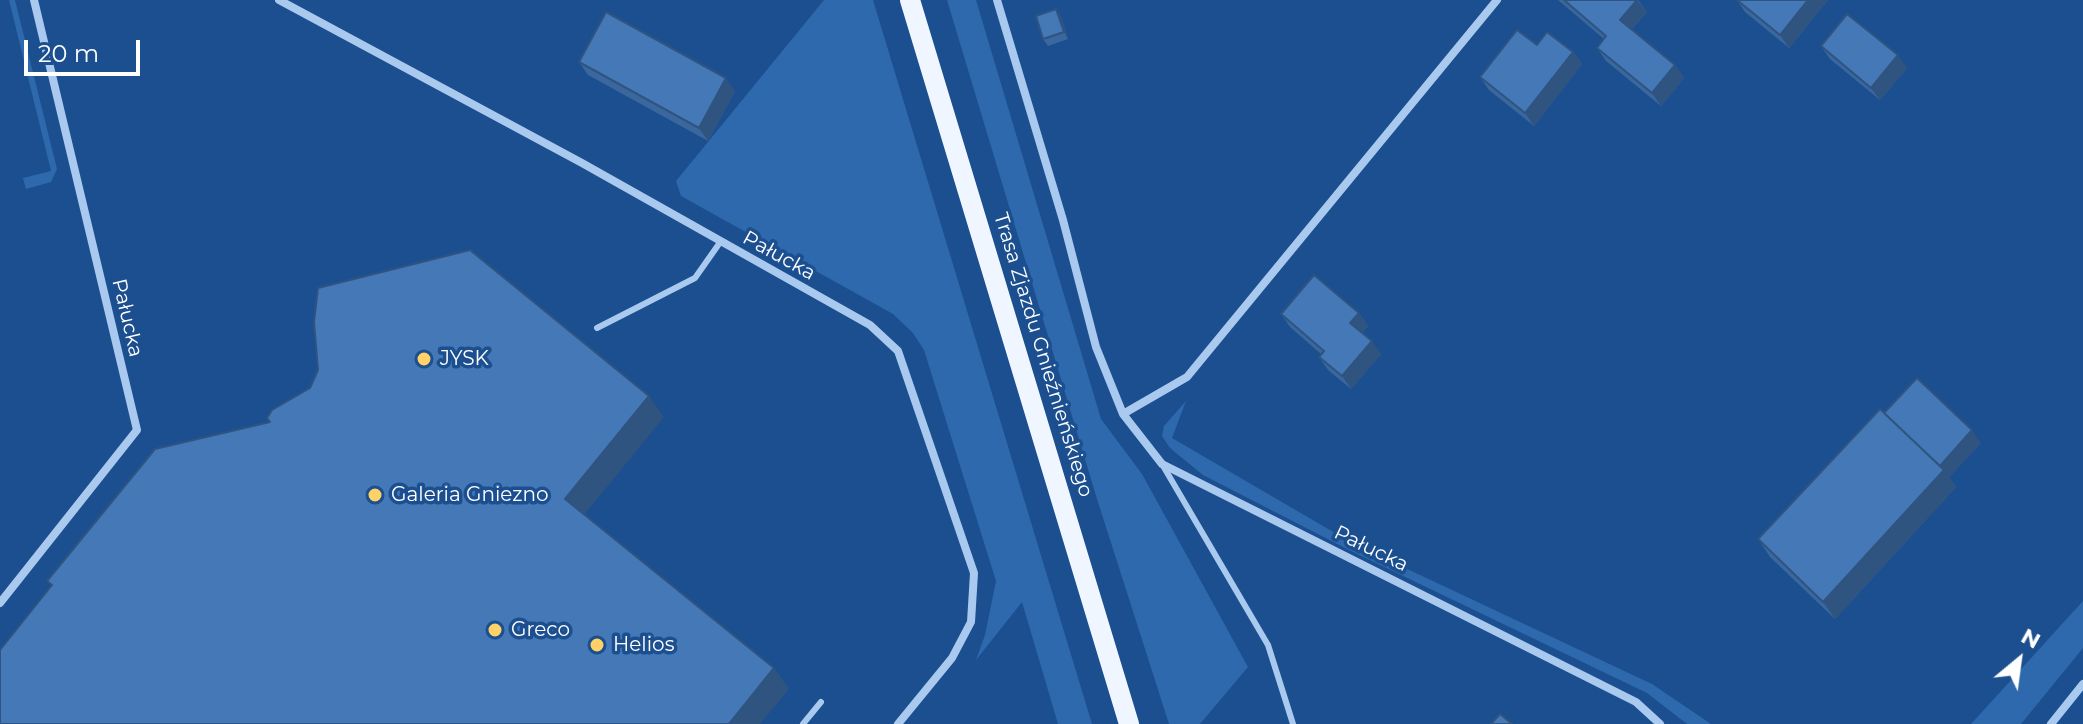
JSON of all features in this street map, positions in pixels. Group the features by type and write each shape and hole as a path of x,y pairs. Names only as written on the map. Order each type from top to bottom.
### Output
{"main road":[{"name":"Trasa Zjazdu Gnieźnieńskiego","path":"910,0 1129,724"}],"street":[{"name":"Pałucka","path":"0,603 137,430 34,0"},
{"name":"Pałucka","path":"279,0 870,325 898,351 974,573 971,622 952,658 898,724"},
{"name":"Pałucka","path":"997,0 1063,220 1096,347 1123,414 1162,464 1622,695 1660,724"},
{"path":"1123,414 1187,377 1497,0"},
{"path":"2051,724 2083,684"}],"lane":[{"path":"597,328 695,278 721,241"},
{"path":"1162,464 1268,645 1293,724"},
{"path":"803,724 821,702"}],"shaded area":[{"path":"9,0 15,0 57,169 51,182 26,189 23,178 51,171"},
{"path":"824,0 873,0 1092,724 1058,724 1022,602 976,660 985,635 996,581 924,350 913,333 893,314 681,196 676,181"},
{"path":"947,0 976,0 1101,419 1142,474 1248,667 1200,724 1169,724 1097,499"},
{"path":"1186,401 1172,438 1354,544 1652,684 1711,724 1687,724 1647,693 1349,550 1203,475 1170,448 1162,436 1164,426"},
{"path":"2083,601 2083,648 2021,724 1971,724"}],"building":[{"path":"1564,0 1637,0 1620,20 1675,65 1652,93 1597,48 1606,36"},
{"path":"1737,0 1808,0 1780,35"},
{"path":"1056,9 1064,32 1043,39 1036,16"},
{"path":"606,12 726,78 699,128 579,62"},
{"path":"1847,14 1898,55 1871,88 1821,46"},
{"path":"1517,30 1537,45 1547,32 1573,52 1525,113 1480,77"},
{"name":"Galeria Gniezno","path":"470,250 649,396 565,499 774,668 729,724 0,724 0,650 52,585 47,581 155,449 270,422 267,418 272,410 310,388 318,370 314,322 318,288"},
{"path":"1314,275 1359,313 1350,323 1372,341 1342,376 1319,357 1324,351 1281,314"},
{"path":"1917,378 1972,430 1940,466 1884,413"},
{"path":"1880,409 1944,470 1823,602 1758,539"},
{"path":"1500,714 1512,724 1491,724"}],"place":[{"name":"JYSK","path":"424,359"},
{"name":"Galeria Gniezno","path":"375,495"},
{"name":"Greco","path":"495,630"},
{"name":"Helios","path":"597,645"}]}
